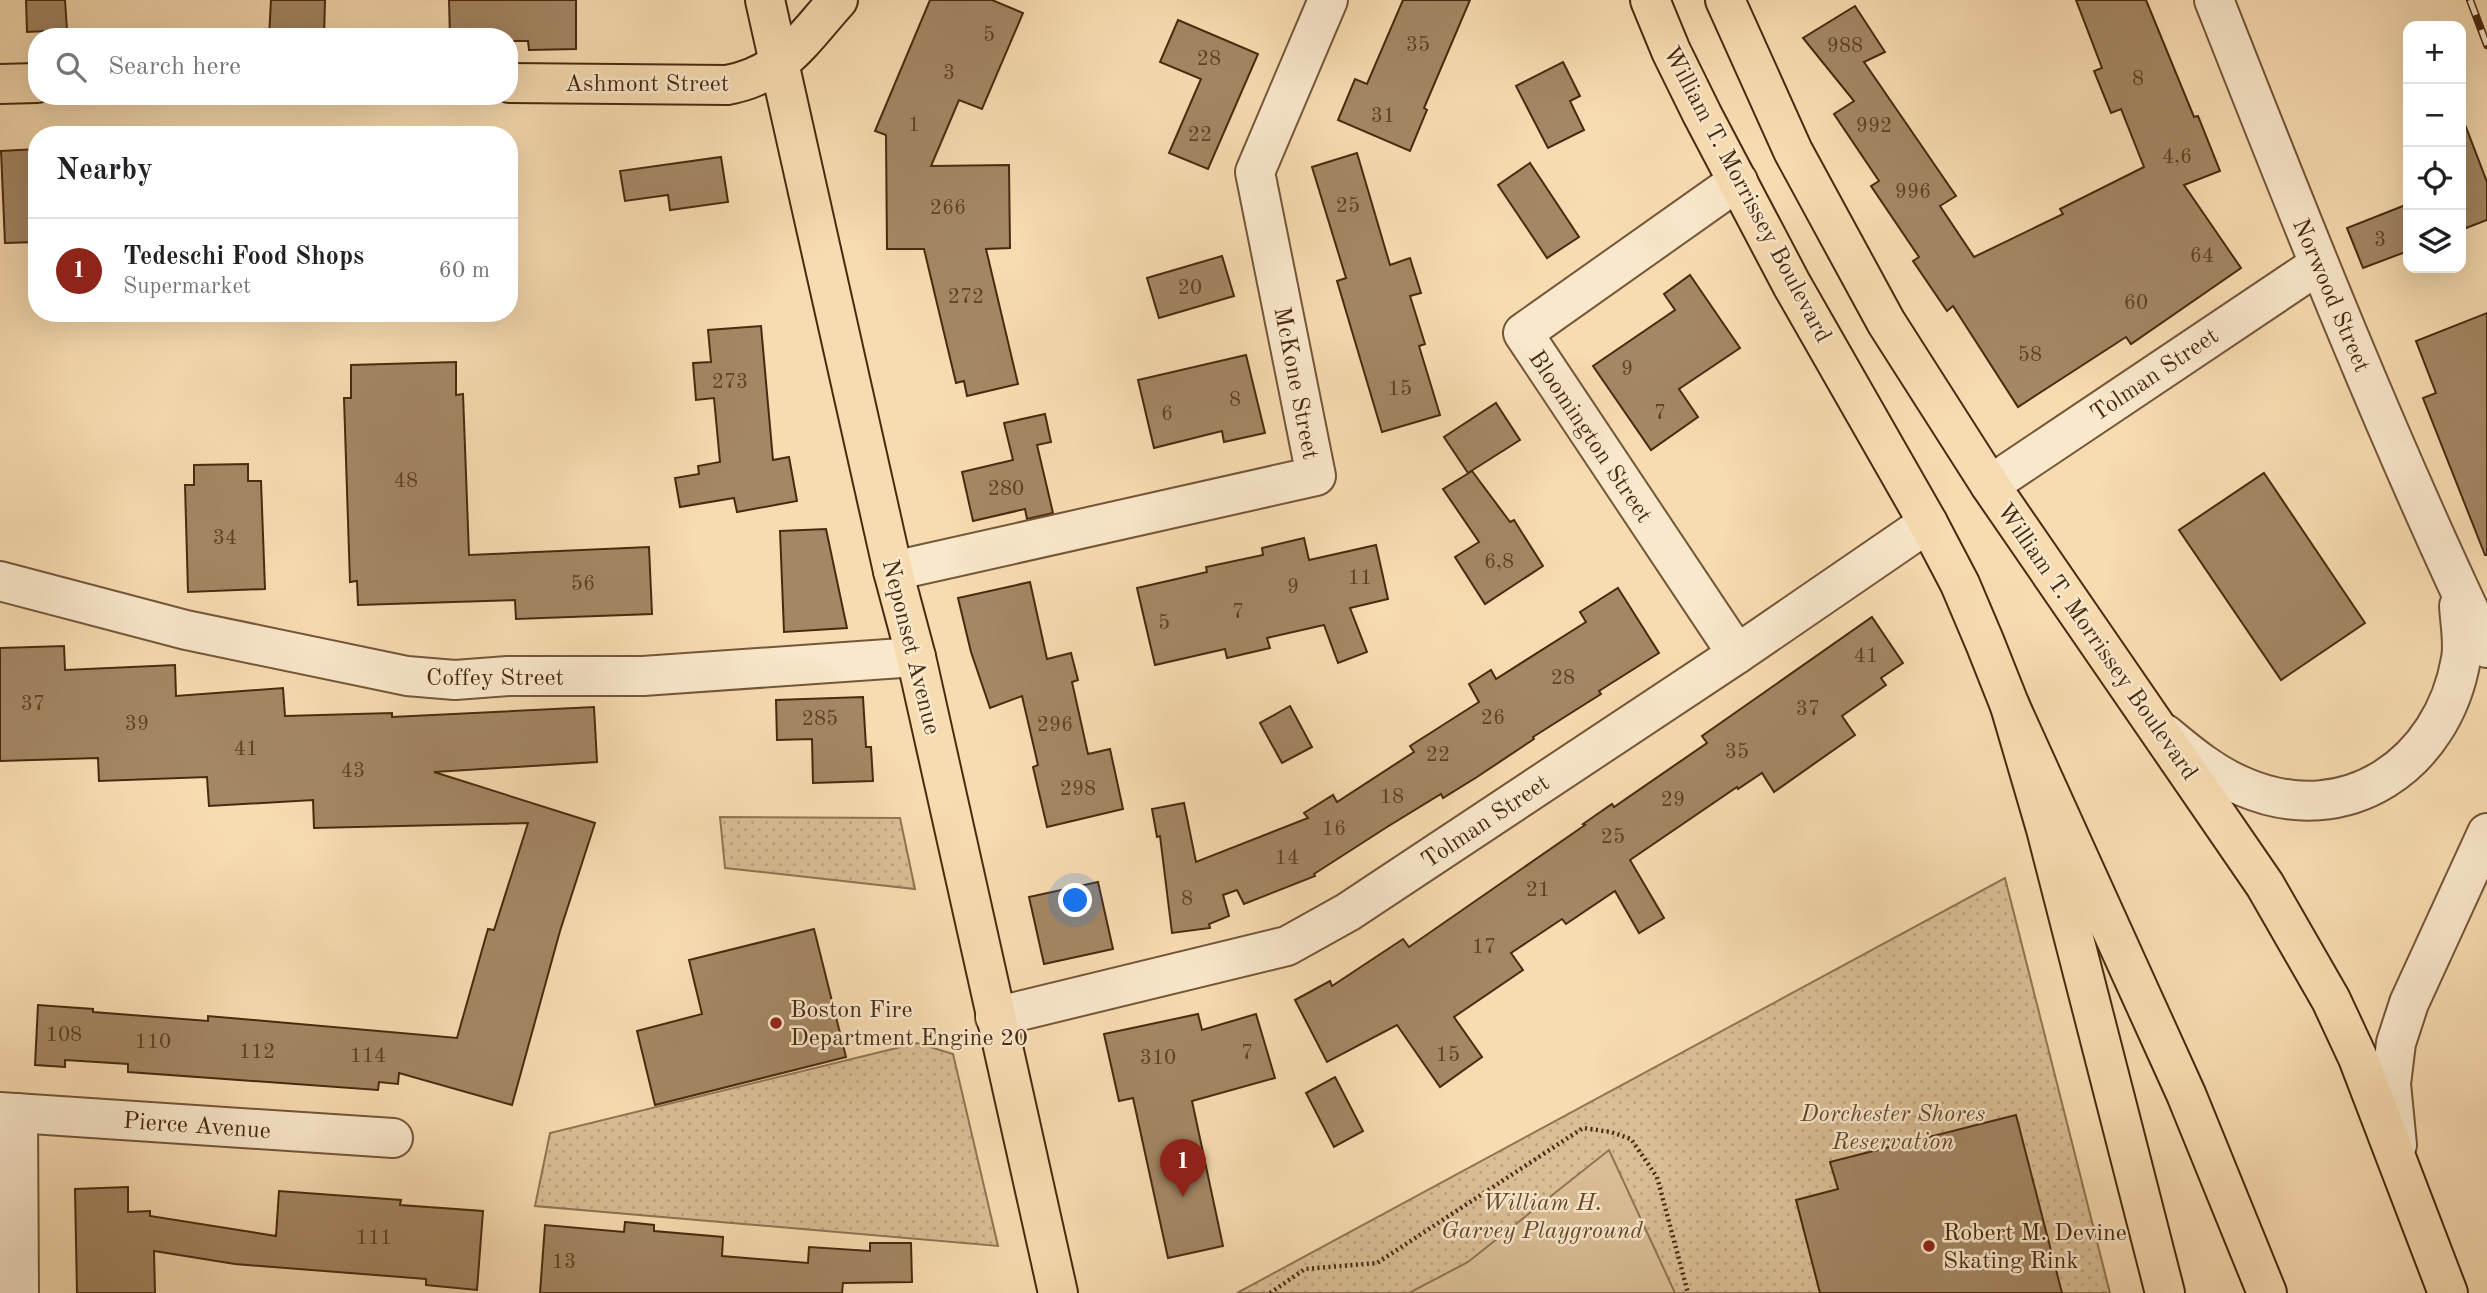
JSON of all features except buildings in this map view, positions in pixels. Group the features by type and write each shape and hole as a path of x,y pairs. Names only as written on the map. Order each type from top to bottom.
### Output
{"main road":[{"name":"Neponset Avenue","path":"765,0 1058,1293"},
{"path":"780,64 838,0"},
{"name":"William T. Morrissey Boulevard","path":"1650,0 1681,72 1792,285 1960,584 2010,706 2046,829 2165,1293"},
{"name":"William T. Morrissey Boulevard","path":"1725,0 1793,151 1852,263 1918,374 1990,485 2265,885 2331,1000 2358,1058 2448,1293"},
{"name":"Ashmont Street","path":"518,83 727,85 766,74 780,64"},
{"path":"0,84 28,83"},
{"path":"2010,706 2186,1094 2267,1293"}],"street":[{"name":"McKone Street","path":"893,571 1316,476 1255,172 1328,0"},
{"name":"Norwood Street","path":"2214,0 2318,265 2457,586 2487,648"},
{"name":"Bloomington Street","path":"1737,654 1522,333 1738,181"},
{"name":"Tolman Street","path":"1990,485 2318,265"},
{"name":"Tolman Street","path":"995,1017 1287,946 1348,912 1737,654 1928,523"},
{"name":"Coffey Street","path":"0,581 186,629 419,677 455,680 508,676 643,676 916,657"},
{"name":"Norwood Street","path":"2157,727 2217,773 2245,788 2278,798 2311,802 2340,799 2368,788 2398,770 2425,745 2455,688 2462,656 2457,586"},
{"path":"2400,1168 2391,1084 2396,1043 2409,1003 2487,833"},
{"path":"9,1112 19,1293"},
{"name":"Pierce Avenue","path":"9,1112 393,1138"}],"path":[{"path":"1270,1293 1305,1269 1377,1263 1583,1128 1611,1132 1631,1139 1657,1177 1688,1293"}],"green space":[{"path":"720,817 900,818 915,889 725,868"},
{"name":"Dorchester Shores Reservation","path":"2005,878 2110,1293 1237,1293"},
{"path":"917,1043 953,1054 998,1246 535,1206 550,1133"},
{"name":"William H. Garvey Playground","path":"1609,1150 1675,1293 1409,1293 1468,1262"}],"railway":[{"path":"2470,0 2487,45"}],"place":[{"name":"Boston Fire Department Engine 20","path":"776,1023"},
{"name":"Tedeschi Food Shops","path":"1183,1197"},
{"name":"Robert M. Devine Skating Rink","path":"1929,1246"}]}
